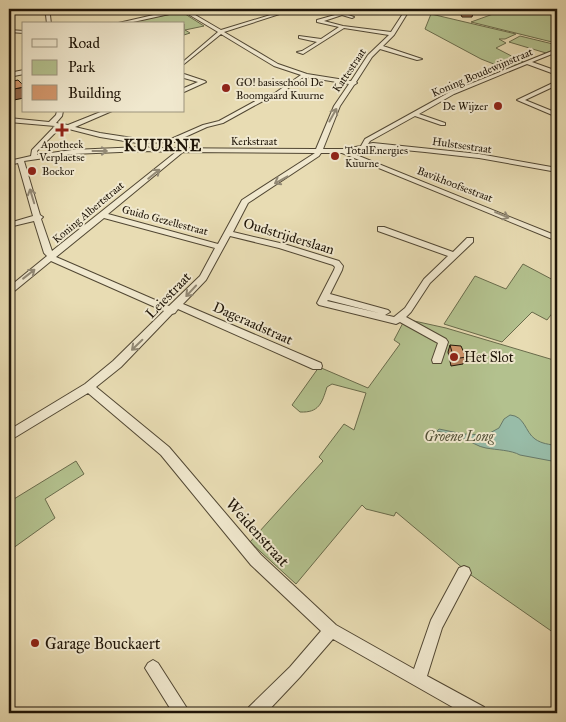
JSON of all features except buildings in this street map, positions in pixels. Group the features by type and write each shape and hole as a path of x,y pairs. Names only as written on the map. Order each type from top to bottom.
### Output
{"street":[{"path":"43,9 48,15 49,22"},
{"path":"104,9 109,9"},
{"path":"125,22 183,9 271,63 306,75 354,82"},
{"path":"185,62 213,38 294,9"},
{"path":"400,9 408,9"},
{"name":"Kattestraat","path":"320,151 329,123 370,56 392,34 408,9"},
{"path":"352,17 342,14 319,21 343,27 392,34"},
{"path":"303,53 343,27"},
{"path":"9,31 22,32"},
{"path":"301,37 322,40"},
{"path":"379,46 419,60"},
{"name":"Koning Boudewijnstraat","path":"364,146 367,140 458,90 529,63 557,50"},
{"path":"185,54 194,55"},
{"path":"529,63 557,73"},
{"path":"9,75 22,72"},
{"path":"9,120 60,125 100,135 139,141 172,141 205,126 221,122 264,98 279,93 300,76 306,75"},
{"path":"185,76 203,82 185,90"},
{"path":"557,84 520,100 557,115"},
{"path":"52,124 59,116 60,112"},
{"path":"69,127 107,112"},
{"name":"Koning Boudewijnstraat","path":"414,114 443,124"},
{"path":"34,157 34,151 60,125"},
{"path":"139,141 144,149"},
{"name":"Kerkstraat","path":"9,163 34,157 79,151 144,149 181,151 344,151 364,146"},
{"name":"Hulstsestraat","path":"364,146 449,152 557,170"},
{"name":"Koning Albertstraat","path":"9,291 181,151"},
{"name":"Leiestraat","path":"9,436 89,387 117,364 203,278 240,210 250,197 288,176 320,151"},
{"name":"Bavikhoofsestraat","path":"344,151 557,239"},
{"path":"20,160 39,217 48,253 51,257"},
{"name":"Guido Gezellestraat","path":"102,215 221,247"},
{"path":"9,225 39,217"},
{"path":"381,229 453,255"},
{"name":"Oudstrijderslaan","path":"228,233 281,246 336,263 339,266 338,270 326,291 326,296 401,316 402,319 443,342 438,360"},
{"path":"401,316 408,310 427,281 470,240"},
{"name":"Dageraadstraat","path":"51,257 317,366"},
{"name":"Weidenstraat","path":"89,387 165,451 256,560 331,630 478,713"},
{"path":"418,680 436,625 464,573"},
{"path":"255,713 295,672 331,630"},
{"path":"152,668 182,713"}],"green space":[{"path":"507,9 557,9 557,40 552,42 471,22"},
{"path":"182,12 204,26 185,30 185,22 130,22"},
{"path":"431,14 516,34 505,39 499,39 506,43 496,48 525,63 509,70 481,59 425,29"},
{"path":"520,36 557,45 557,49 546,53 509,42"},
{"path":"523,264 557,282 557,307 547,320 532,312 502,342 444,324 475,276 506,289"},
{"name":"Groene Long","path":"405,319 446,328 557,361 557,635 471,575 396,512 394,516 366,509 362,505 296,584 250,542 323,461 319,457 344,424 354,430 366,393 332,384 327,387 316,409 300,412 292,405 319,367 368,388 400,344 394,340"},
{"path":"76,461 84,474 45,499 55,518 9,551 9,502"}],"shaded area":[{"path":"510,415 519,418 535,439 557,446 557,462 483,447 437,431 439,429 463,434 486,435 499,428 504,419"}],"place":[{"name":"GO! basisschool De Boomgaard Kuurne","path":"226,88"},
{"name":"De Wijzer","path":"498,106"},
{"name":"Apotheek Verplaetse","path":"62,130"},
{"name":"TotalEnergies Kuurne","path":"335,156"},
{"name":"Bockor","path":"32,171"},
{"name":"Het Slot","path":"454,357"},
{"name":"Garage Bouckaert","path":"35,643"}],"district":[{"name":"KUURNE","path":"163,145"}]}
